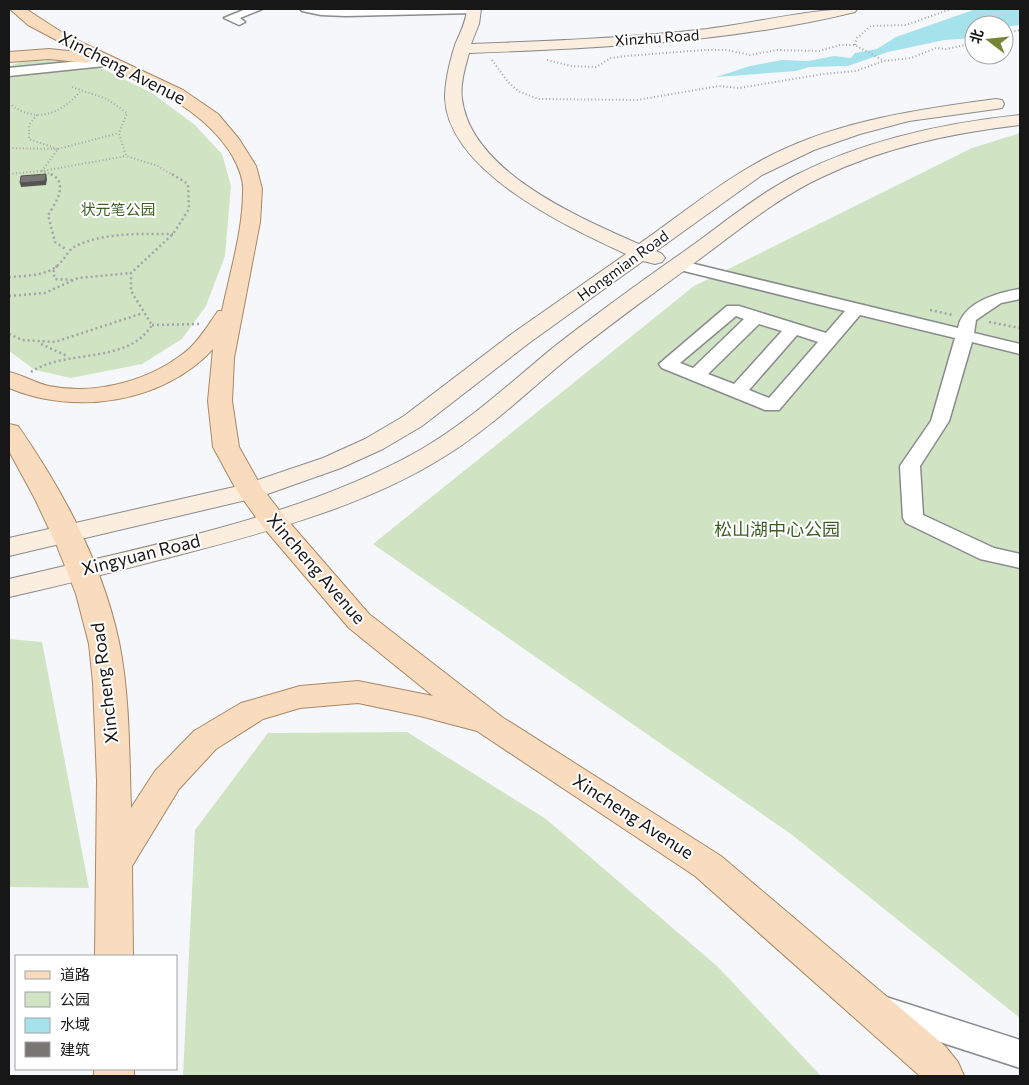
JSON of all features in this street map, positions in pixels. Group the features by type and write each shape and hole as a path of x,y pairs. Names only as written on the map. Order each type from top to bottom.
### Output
{"main road":[{"name":"Xincheng Avenue","path":"17,9 47,30 177,94 212,118 233,143 247,166 253,189 250,222 228,313 223,358 220,400 226,446 250,491 273,522 358,621 491,725 708,866 930,1059 944,1076"},
{"path":"474,9 475,15 462,48 453,99 459,123 476,150 503,176 546,207 641,253 678,265"},
{"name":"Xinzhu Road","path":"462,48 641,40 700,35 822,16 850,9"},
{"path":"9,57 48,54 110,62"},
{"name":"Hongmian Road","path":"250,491 332,463 374,444 397,430 755,171 808,146 854,130 909,116 1020,102"},
{"name":"Hongmian Road","path":"273,522 333,500 374,482 428,456 466,432 573,344 678,265 766,200 816,173 867,152 918,137 979,124 1020,120"},
{"path":"11,380 28,388 63,395 100,394 138,385 170,373 198,354 228,313"},
{"name":"Xincheng Road","path":"9,431 31,465 68,532 99,620 109,688 114,766 114,955"},
{"path":"9,547 250,491"},
{"name":"Xingyuan Road","path":"9,588 273,522"},
{"path":"114,866 167,780 205,740 252,711 300,696 358,692 420,704 491,725"}],"street":[{"path":"239,22 230,18 256,9"},
{"path":"306,9 346,13 474,9"},
{"path":"9,72 110,62"},
{"path":"678,265 1020,349"},
{"path":"1020,294 996,298 968,318 965,335 940,421 910,466 913,518 988,554 1020,561"},
{"path":"829,340 733,310 668,364 772,406 857,308"},
{"path":"696,375 756,317"},
{"path":"737,392 793,329"},
{"path":"870,1006 1020,1054"}],"path":[{"path":"855,45 857,38 871,26 906,25 951,9"},
{"path":"542,59 562,62 572,66 596,67 611,58 619,57 705,50 728,50 750,54 777,50 819,51 840,45 855,45 884,61"},
{"path":"499,60 491,60 508,82 518,91 538,99 637,100 719,86 739,88 823,74 856,71 884,61 911,58 936,48 946,49 964,45"},
{"path":"72,87 80,92 97,95 116,104 127,113 119,133 126,156"},
{"path":"9,103 24,114 46,114 74,100 80,92"},
{"path":"37,115 30,125 29,139 58,149"},
{"path":"9,148 58,149 119,133"},
{"path":"42,171 58,149"},
{"path":"9,174 42,171 126,156 158,166 188,184 190,209 174,234 131,273 110,274 74,280 55,279 53,272 67,250 90,241 118,236 174,234"},
{"path":"42,171 57,178 60,184 57,199 48,215 55,242 67,250"},
{"path":"9,278 30,275 58,266"},
{"path":"131,273 130,291 152,324"},
{"path":"9,296 45,293 74,280"},
{"path":"38,343 55,342 77,333 144,313"},
{"path":"152,324 228,313"},
{"path":"11,380 51,361 98,354 136,342 149,332 152,324"},
{"path":"9,334 22,340 38,343 70,357"}],"green space":[{"name":"状元笔公园","path":"61,60 101,68 152,93 195,125 222,154 231,186 225,256 206,306 182,339 142,364 71,378 35,370 9,351 9,66 25,61"},
{"name":"松山湖中心公园","path":"1020,133 1020,1018 791,834 373,544 694,286 972,148"},
{"path":"9,639 42,642 89,888 9,887"},
{"path":"407,732 546,819 718,967 821,1076 183,1076 195,830 268,733"}],"water":[{"path":"976,9 1020,9 1020,25 1014,26 1014,15 964,15 964,39 944,40 888,52 848,66 809,67 796,71 716,77 750,66 782,60 808,61 834,56 851,58 855,53 877,49 896,37"}],"building":[{"path":"46,174 45,181 20,183 21,176"}]}
